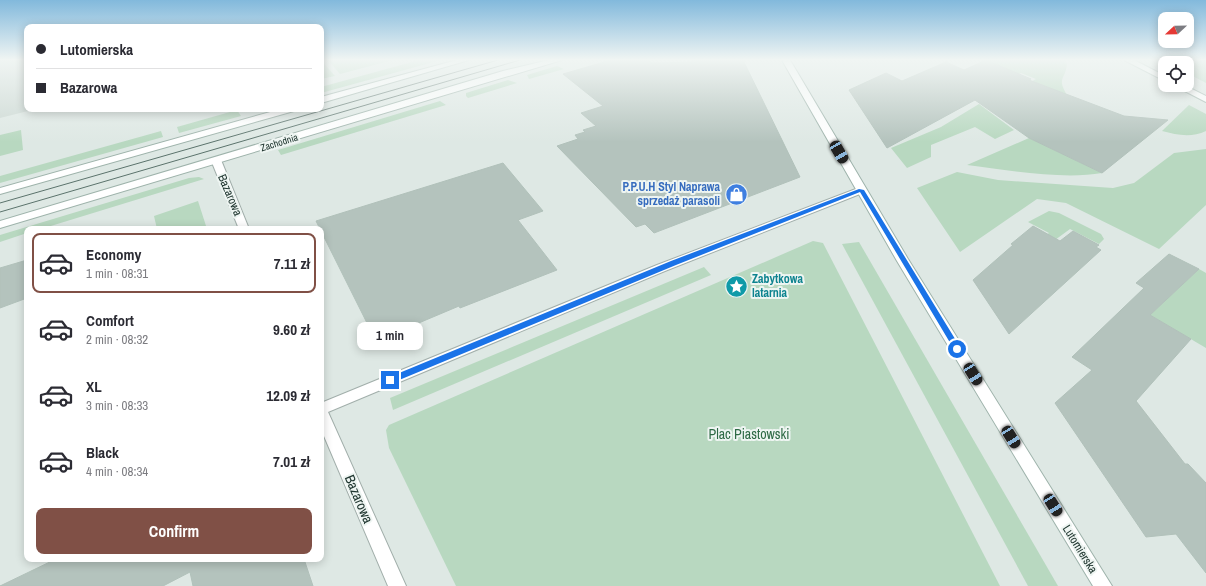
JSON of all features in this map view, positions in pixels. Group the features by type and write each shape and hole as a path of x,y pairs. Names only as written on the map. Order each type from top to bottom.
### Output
{"main road":[{"path":"324,99 367,87"},
{"name":"Zachodnia","path":"0,225 458,87"},
{"name":"Lutomierska","path":"802,87 899,256 1103,586"},
{"path":"1192,92 1206,99"},
{"path":"0,191 280,112"},
{"name":"Bazarowa","path":"216,160 243,226"},
{"path":"324,408 667,265 861,190"},
{"name":"Bazarowa","path":"324,419 397,586"}],"shaded area":[{"path":"0,87 24,87 24,112 0,118"}],"green space":[{"path":"324,87 342,87 324,92"},
{"path":"484,87 503,87 468,98 466,93"},
{"path":"1021,87 1063,87 1067,95 991,104"},
{"path":"440,101 446,105 281,155 278,150"},
{"path":"979,104 1014,130 995,139 975,127 931,145 931,157 907,168 891,148 941,127"},
{"path":"1189,105 1206,114 1206,131 1195,135 1179,135 1162,131"},
{"path":"230,112 238,112 241,116 179,133 177,127"},
{"path":"21,130 23,150 0,156 0,135"},
{"path":"161,131 163,137 0,183 0,176"},
{"path":"1029,138 1102,173 1087,175 1052,175 967,165"},
{"path":"1206,149 1206,205 1159,249 1066,203 1037,199 960,252 917,188 957,172 998,180 1113,188 1134,183 1174,153"},
{"path":"199,177 204,179 51,226 30,226 189,178"},
{"path":"198,201 206,226 156,226 154,216"},
{"path":"1049,211 1059,213 1101,234 1104,239 1099,244 1070,229 1055,240 1017,257 1049,233 1028,222"},
{"path":"24,228 24,234 0,242 0,235"},
{"name":"Plac Piastowski","path":"813,241 823,243 1000,586 456,586 389,448 386,430 389,425"},
{"path":"859,242 1058,586 1028,586 842,244"},
{"path":"704,267 711,275 393,410 390,398"},
{"path":"1199,269 1206,273 1206,348 1150,315"}],"building":[{"path":"580,87 756,87 800,177 654,233 645,224 636,227 557,146 578,139 575,135 585,132 583,130 596,126 581,113 603,106"},
{"path":"855,87 1048,87 1124,116 1168,120 1102,173 1029,138 975,100 887,148 849,90"},
{"path":"503,163 543,211 518,220 557,270 460,308 459,306 376,341 324,237 324,226 318,226 316,221"},
{"path":"1033,226 1060,241 1073,231 1099,245 1096,247 1101,250 1009,334 973,280 1013,245 1011,244"},
{"path":"1169,254 1199,269 1150,315 1191,339 1136,401 1185,464 1188,464 1206,483 1206,573 1176,534 1146,537 1055,403 1092,370 1072,357 1144,288 1136,283"},
{"path":"24,261 24,299 0,308 0,268"},
{"path":"50,562 305,562 313,586 193,586 190,572 163,586 0,586"}],"tram line":[{"path":"324,110 403,87"},
{"path":"0,212 426,87"},
{"path":"0,203 317,112"}],"place":[{"name":"P.P.U.H Styl Naprawa sprzedaż parasoli","path":"736,194"},
{"name":"Zabytkowa latarnia","path":"736,286"}],"route":[{"path":"390,380 673,263 861,190 886,234 957,349"}]}
